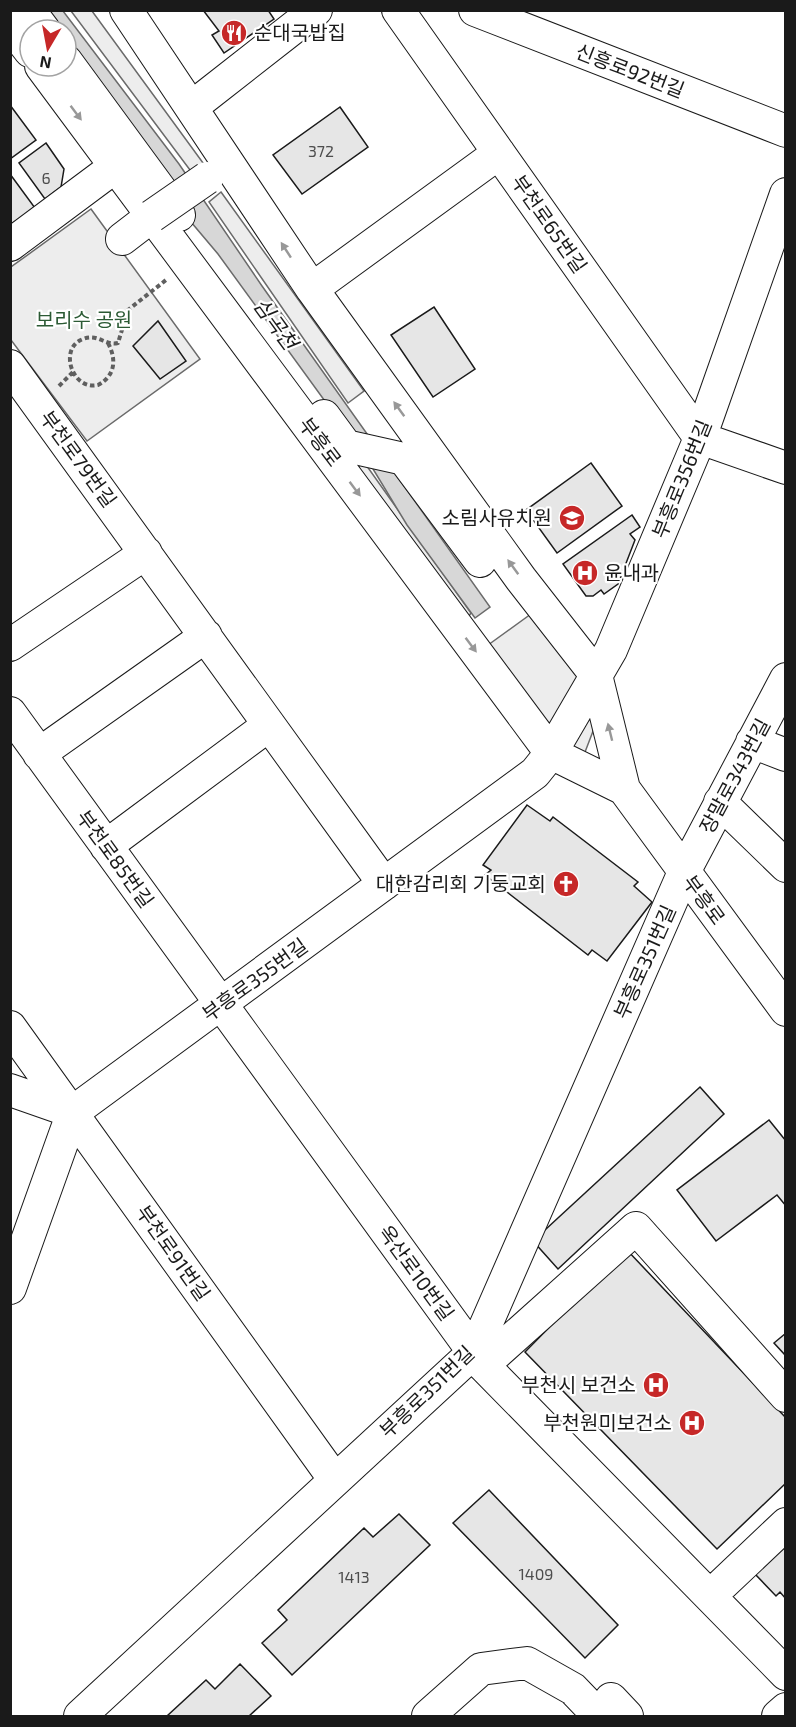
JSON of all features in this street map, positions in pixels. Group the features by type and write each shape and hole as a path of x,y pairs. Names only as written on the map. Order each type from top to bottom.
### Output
{"street":[{"name":"부흥로","path":"126,10 192,107 218,170 312,289 521,579 596,675 624,789 786,1010"},
{"path":"192,107 316,10"},
{"name":"부천로65번길","path":"398,10 700,438"},
{"name":"신흥로92번길","path":"475,10 786,131"},
{"path":"78,77 346,446 404,459 480,561"},
{"name":"부흥로","path":"50,78 116,166 157,213 188,264 551,753 624,789"},
{"path":"312,289 499,153"},
{"path":"10,245 116,166"},
{"path":"122,239 218,170"},
{"name":"부흥로356번길","path":"551,753 611,650 700,438 786,194"},
{"path":"157,213 284,376 325,416"},
{"name":"부천로79번길","path":"10,366 384,884"},
{"path":"700,438 786,468"},
{"path":"10,645 146,553"},
{"path":"39,754 206,636"},
{"name":"장말로343번길","path":"684,872 786,679"},
{"name":"부천로85번길","path":"10,713 220,1005"},
{"path":"106,846 269,725"},
{"path":"752,742 786,755"},
{"name":"부흥로355번길","path":"73,1113 535,773 551,753"},
{"path":"720,802 786,866"},
{"name":"부흥로351번길","path":"80,1716 335,1480 478,1358 684,872"},
{"name":"옥산로10번길","path":"220,1005 478,1358 786,1674"},
{"name":"부천로91번길","path":"10,1027 335,1480"},
{"path":"10,1090 73,1113 17,1251 10,1288"},
{"path":"478,1358 636,1228 786,1396"},
{"path":"710,1596 786,1524"},
{"path":"429,1716 481,1669 527,1663 612,1711"},
{"path":"778,1716 786,1709"}],"path":[{"path":"108,343 114,362 112,373 98,385 84,385 73,372 71,350 75,343 93,336 102,338 108,343 118,343 128,310 188,264"}],"shaded area":[{"path":"71,11 92,11 206,167 193,174"},
{"path":"221,192 364,391 348,403 209,202"},
{"name":"보리수 공원","path":"91,209 200,359 87,441 11,340 11,267"},
{"path":"364,462 471,613 461,628 355,469"},
{"path":"542,606 603,705 582,760 477,653"}],"water":[{"path":"36,11 63,11 68,18 41,18"},
{"name":"심곡천","path":"78,31 179,164 262,286 490,607 475,618 407,525 367,459 218,254 137,158 78,71"}],"building":[{"name":"순대국밥집","path":"203,10 268,10 274,19 224,53 212,35 219,31"},
{"path":"10,105 36,140 10,159"},
{"path":"340,107 368,147 302,194 273,155"},
{"path":"46,143 64,169 61,187 45,199 19,163"},
{"path":"10,174 35,208 10,225"},
{"path":"434,307 475,369 433,397 391,335"},
{"path":"158,321 186,361 160,379 133,346"},
{"path":"591,463 622,506 557,553 526,510"},
{"path":"632,515 640,527 630,534 635,540 618,584 604,594 601,590 593,596 586,596 563,564"},
{"name":"대한감리회 기둥교회","path":"527,805 550,821 553,817 638,882 634,886 652,902 607,961 592,950 588,955 485,875 491,870 483,865"},
{"path":"700,1087 724,1114 558,1269 533,1241"},
{"path":"769,1120 786,1141 786,1206 777,1195 716,1241 677,1190"},
{"name":"부천시 보건소","path":"626,1249 786,1418 786,1483 717,1549 525,1352"},
{"path":"786,1333 786,1356 774,1343"},
{"path":"489,1490 618,1625 585,1658 453,1523"},
{"path":"399,1514 430,1545 292,1675 262,1643 287,1620 278,1610 364,1528 373,1537"},
{"path":"786,1546 786,1599 780,1592 776,1596 755,1574"},
{"path":"240,1664 271,1696 249,1716 167,1716 206,1680 215,1689"}],"place":[{"name":"순대국밥집","path":"234,33"},
{"name":"소림사유치원","path":"572,518"},
{"name":"윤내과","path":"585,573"},
{"name":"대한감리회 기둥교회","path":"566,884"},
{"name":"부천시 보건소","path":"656,1385"},
{"name":"부천원미보건소","path":"692,1423"}]}
